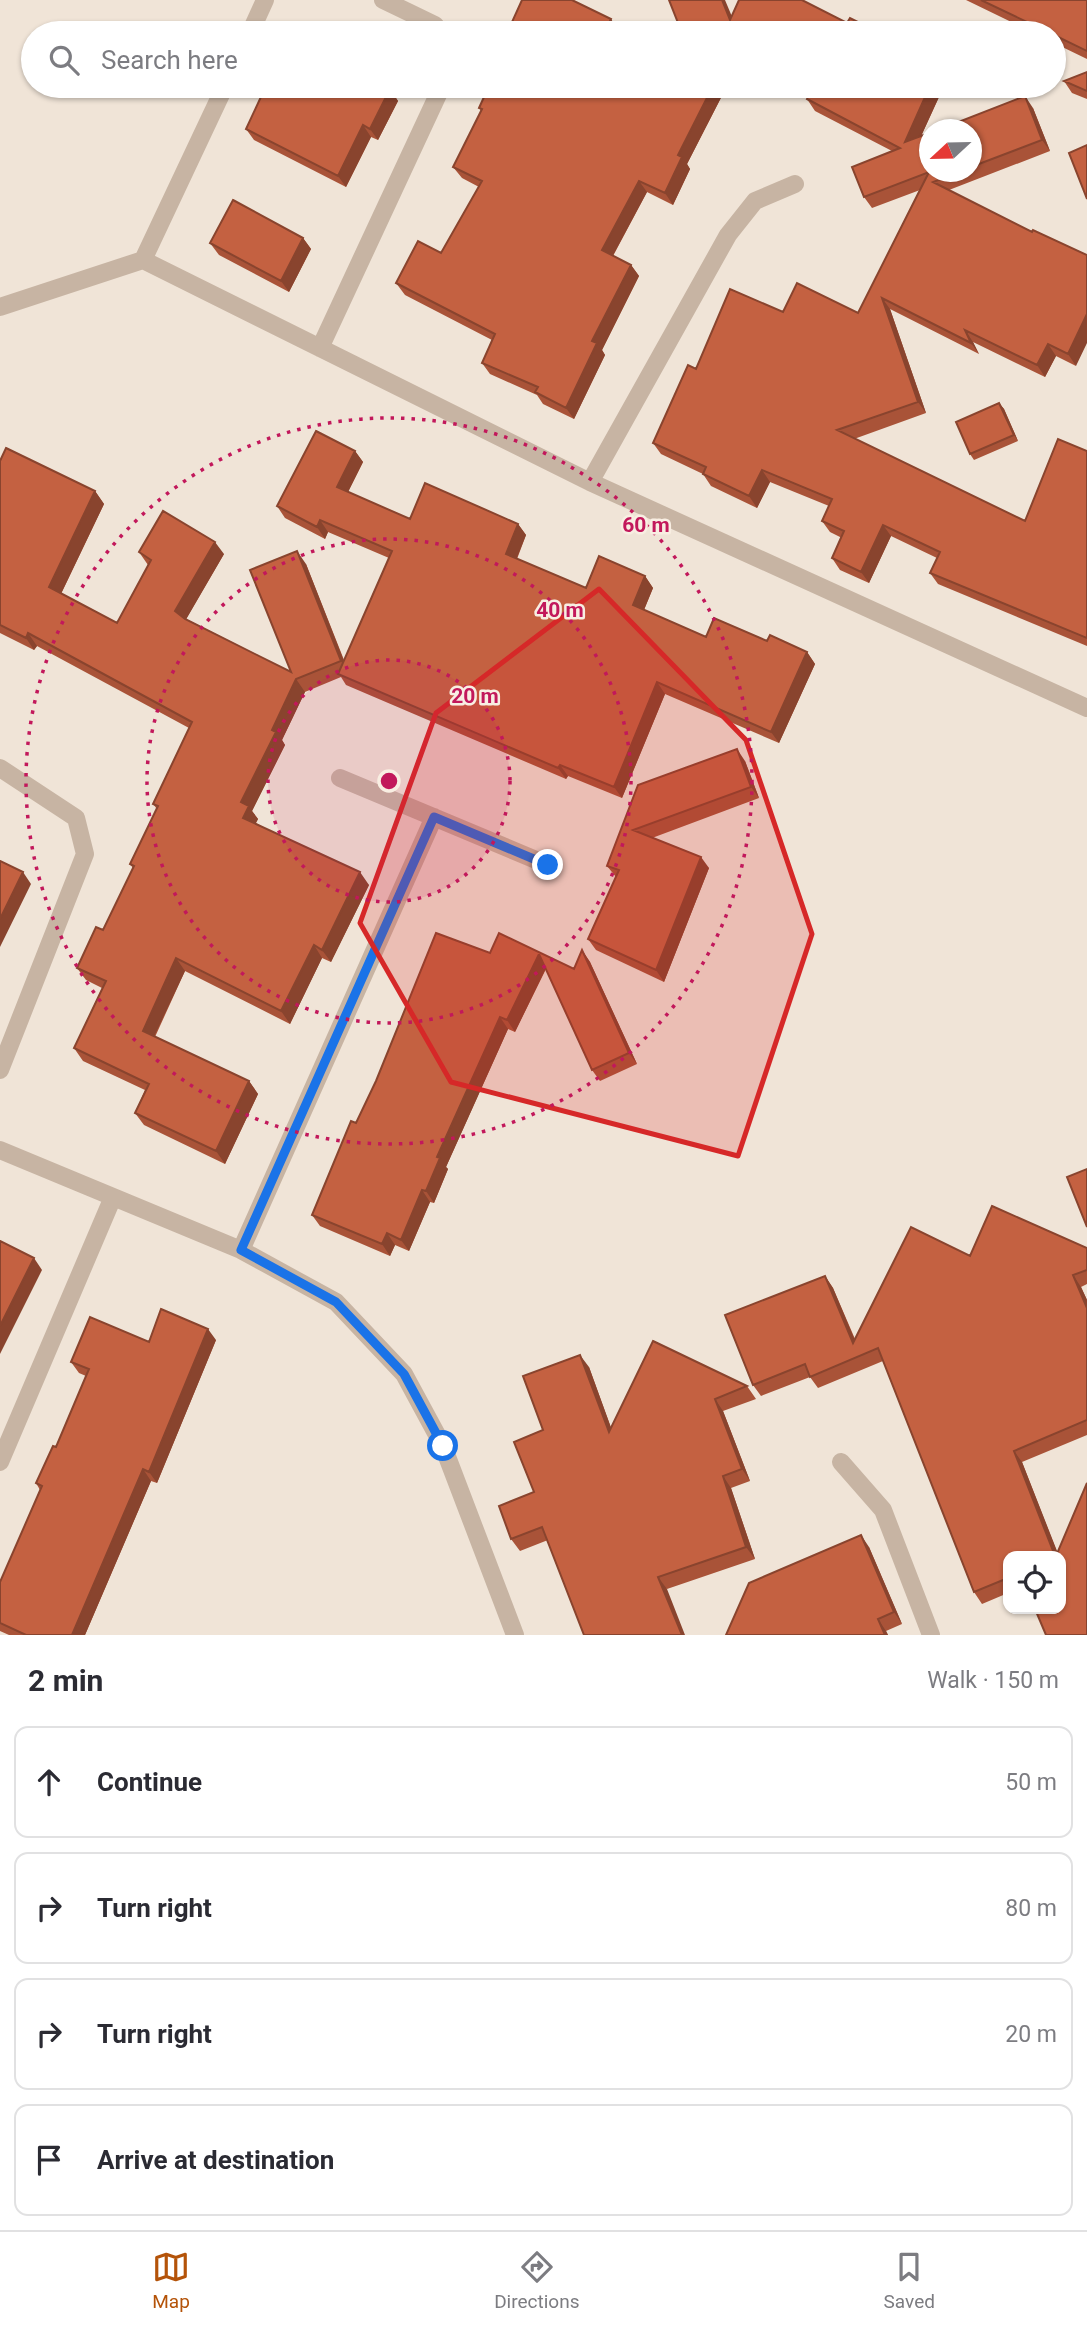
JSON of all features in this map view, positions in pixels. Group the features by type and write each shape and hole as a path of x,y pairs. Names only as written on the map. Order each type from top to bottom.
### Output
{"street":[{"path":"255,21 265,0"},
{"path":"383,0 427,21"},
{"path":"144,260 219,98"},
{"path":"320,348 436,98"},
{"path":"590,482 728,234 755,201 795,184"},
{"path":"0,307 144,260 590,482 1087,708"},
{"path":"0,768 76,818 85,853 0,1070"},
{"path":"340,778 548,865"},
{"path":"241,1250 434,817"},
{"path":"0,1150 241,1250 336,1302 404,1374 443,1446 515,1635"},
{"path":"0,1462 113,1197"},
{"path":"841,1462 883,1510 931,1635"}],"highlighted area":[{"path":"599,589 746,740 812,934 738,1156 451,1082 360,923 436,713"}],"building":[{"path":"522,0 572,0 611,19 610,21 512,21"},
{"path":"669,0 722,0 730,20 739,0 802,0 843,21 677,21"},
{"path":"981,0 1087,0 1087,51 1066,41 1066,21 1025,21"},
{"path":"1087,72 1087,91 1066,82"},
{"path":"260,98 386,98 370,129 363,125 338,176 246,129"},
{"path":"484,98 707,98 678,155 682,157 665,193 639,181 602,250 631,265 592,341 597,343 566,408 535,392 538,387 482,363 495,334 396,283 418,241 441,253 482,181 453,167 482,109 479,108"},
{"path":"925,98 905,142 919,137 919,176 864,197 852,167 900,148 807,99"},
{"path":"1026,98 1042,140 982,163 982,119 966,119"},
{"path":"1087,145 1087,199 1069,153"},
{"path":"924,182 933,182 1032,232 1033,230 1087,255 1087,314 1068,354 1048,344 1037,365 965,330 971,343 882,298 918,402 837,430 1025,521 1058,439 1087,451 1087,638 930,573 940,552 883,525 861,572 832,558 844,531 822,521 832,499 762,470 749,496 703,474 706,467 653,443 688,365 696,369 730,289 783,312 797,283 858,313"},
{"path":"233,200 303,238 281,281 210,243"},
{"path":"999,403 1014,435 970,454 956,422"},
{"path":"316,431 355,451 337,487 410,519 425,483 518,524 506,554 586,588 599,556 645,576 633,605 706,637 714,618 767,641 770,635 807,652 771,732 657,682 614,787 560,765 558,768 338,674 392,551 320,520 317,527 277,506"},
{"path":"6,448 95,491 49,587 117,623 151,560 139,552 163,511 215,542 175,611 185,619 291,672 250,570 297,551 341,661 296,679 272,730 276,732 241,802 249,806 243,818 360,872 322,950 314,945 281,1011 176,958 143,1031 249,1081 216,1151 135,1113 149,1084 74,1048 106,981 77,968 96,927 103,930 134,866 130,864 158,806 153,804 192,722 28,633 26,638 0,625 0,461"},
{"path":"737,749 751,787 633,830 701,857 656,970 588,939 619,870 607,866 638,785"},
{"path":"0,861 23,872 0,919"},
{"path":"436,933 490,953 499,933 574,969 582,950 629,1053 592,1070 539,954 507,1020 500,1017 437,1157 440,1158 426,1191 422,1190 401,1240 387,1233 382,1244 312,1215 351,1121 356,1123 376,1081"},
{"path":"1087,1169 1087,1227 1067,1177"},
{"path":"992,1206 1087,1248 1087,1270 1073,1275 1087,1308 1087,1420 1014,1451 1053,1551 1003,1551 1003,1580 974,1592 878,1348 810,1377 805,1364 753,1385 725,1315 825,1276 853,1343 911,1227 970,1256"},
{"path":"0,1241 34,1258 0,1326"},
{"path":"161,1309 208,1329 149,1472 143,1469 72,1635 26,1635 0,1623 0,1582 42,1486 36,1483 53,1446 56,1447 89,1369 71,1362 90,1317 149,1342"},
{"path":"653,1341 747,1386 715,1399 742,1469 723,1476 746,1547 658,1577 682,1635 584,1635 542,1527 511,1539 499,1506 534,1492 514,1442 543,1430 523,1376 580,1355 609,1432"},
{"path":"1087,1483 1087,1635 1046,1635 1037,1614 1066,1614 1066,1551 1058,1551"},
{"path":"861,1535 894,1612 878,1619 885,1635 726,1635 749,1583"}],"route":[{"path":"443,1446 404,1374 336,1302 241,1250 434,817 548,865"}]}
